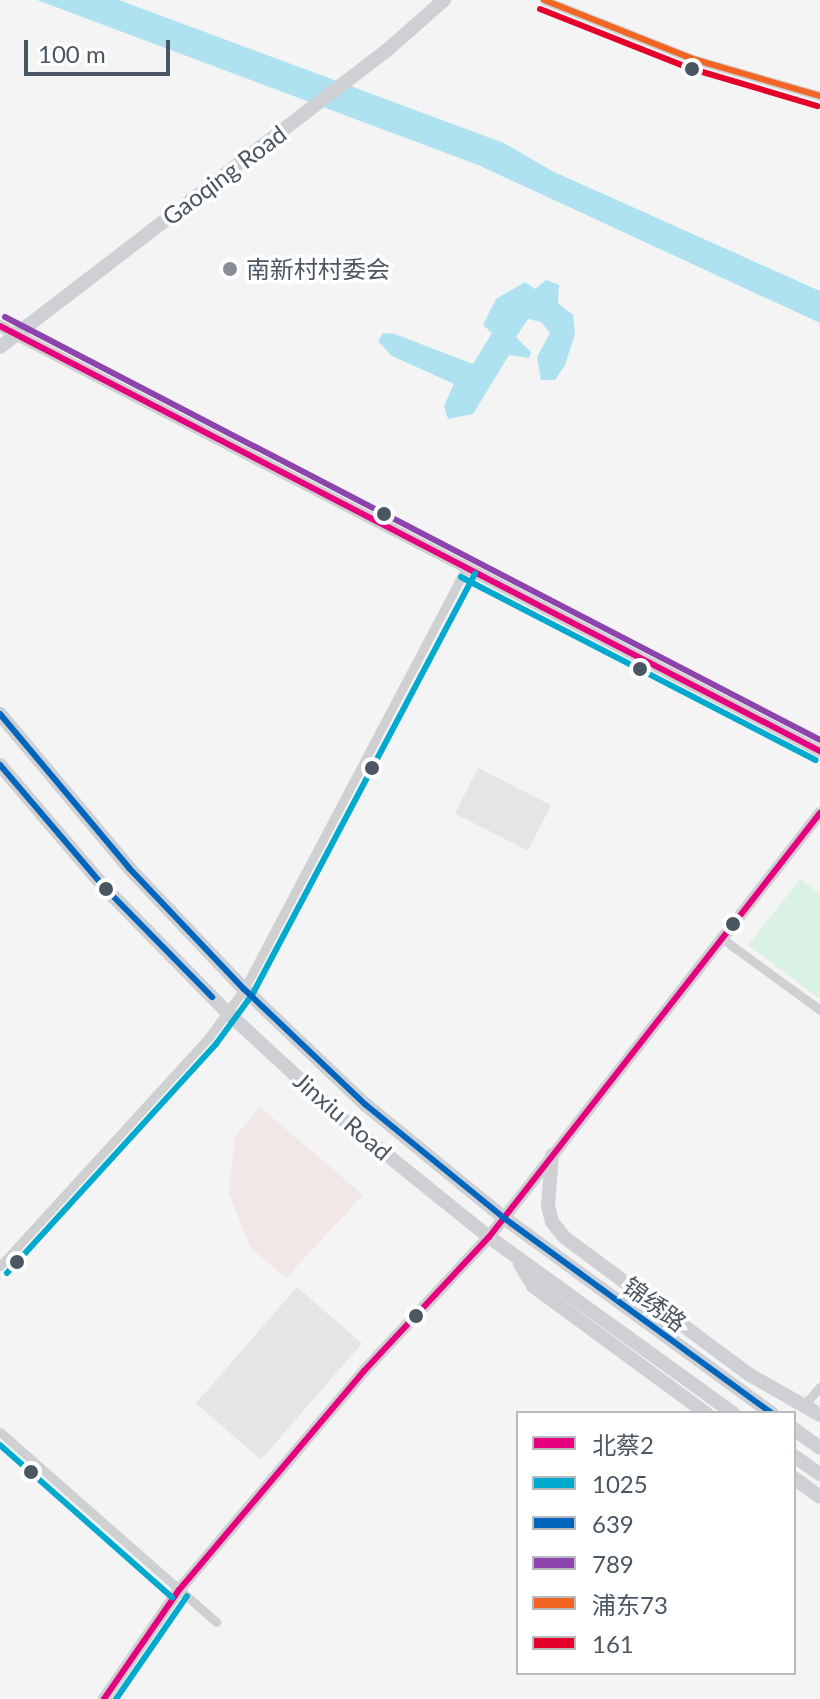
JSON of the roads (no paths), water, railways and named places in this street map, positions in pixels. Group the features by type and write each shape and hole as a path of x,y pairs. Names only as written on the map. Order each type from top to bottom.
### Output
{"main road":[{"name":"Gaoqing Road","path":"0,347 354,76 444,0"},
{"name":"Jinxiu Road","path":"0,714 129,868 244,989 366,1105 504,1218 768,1411"},
{"name":"Jinxiu Road","path":"0,765 105,888 228,1013 345,1121 489,1237 730,1411"},
{"name":"锦绣路","path":"552,1155 548,1206 552,1222 564,1237 750,1375 820,1415"},
{"path":"516,1256 533,1286 703,1411"},
{"path":"796,1430 820,1448"},
{"path":"796,1457 820,1474"},
{"path":"796,1479 820,1497"}],"street":[{"path":"544,0 693,59 820,96"},
{"path":"0,326 820,751"},
{"path":"0,1266 228,1013 244,989 466,568"},
{"path":"104,1699 179,1590 364,1371 489,1237 720,937 820,813"},
{"path":"720,937 820,1010"},
{"path":"805,1404 820,1387"},
{"path":"0,1432 216,1622"}],"water":[{"path":"37,0 119,0 504,143 552,171 820,291 820,323 478,165"},
{"path":"546,280 559,285 558,303 573,315 575,334 565,365 555,380 541,380 537,357 550,333 541,322 528,319 516,337 531,352 529,358 509,355 473,414 448,419 444,406 454,384 392,356 378,341 383,333 395,334 473,364 492,333 483,325 496,299 525,282 535,289"}],"place":[{"name":"南新村村委会","path":"230,269"}]}
